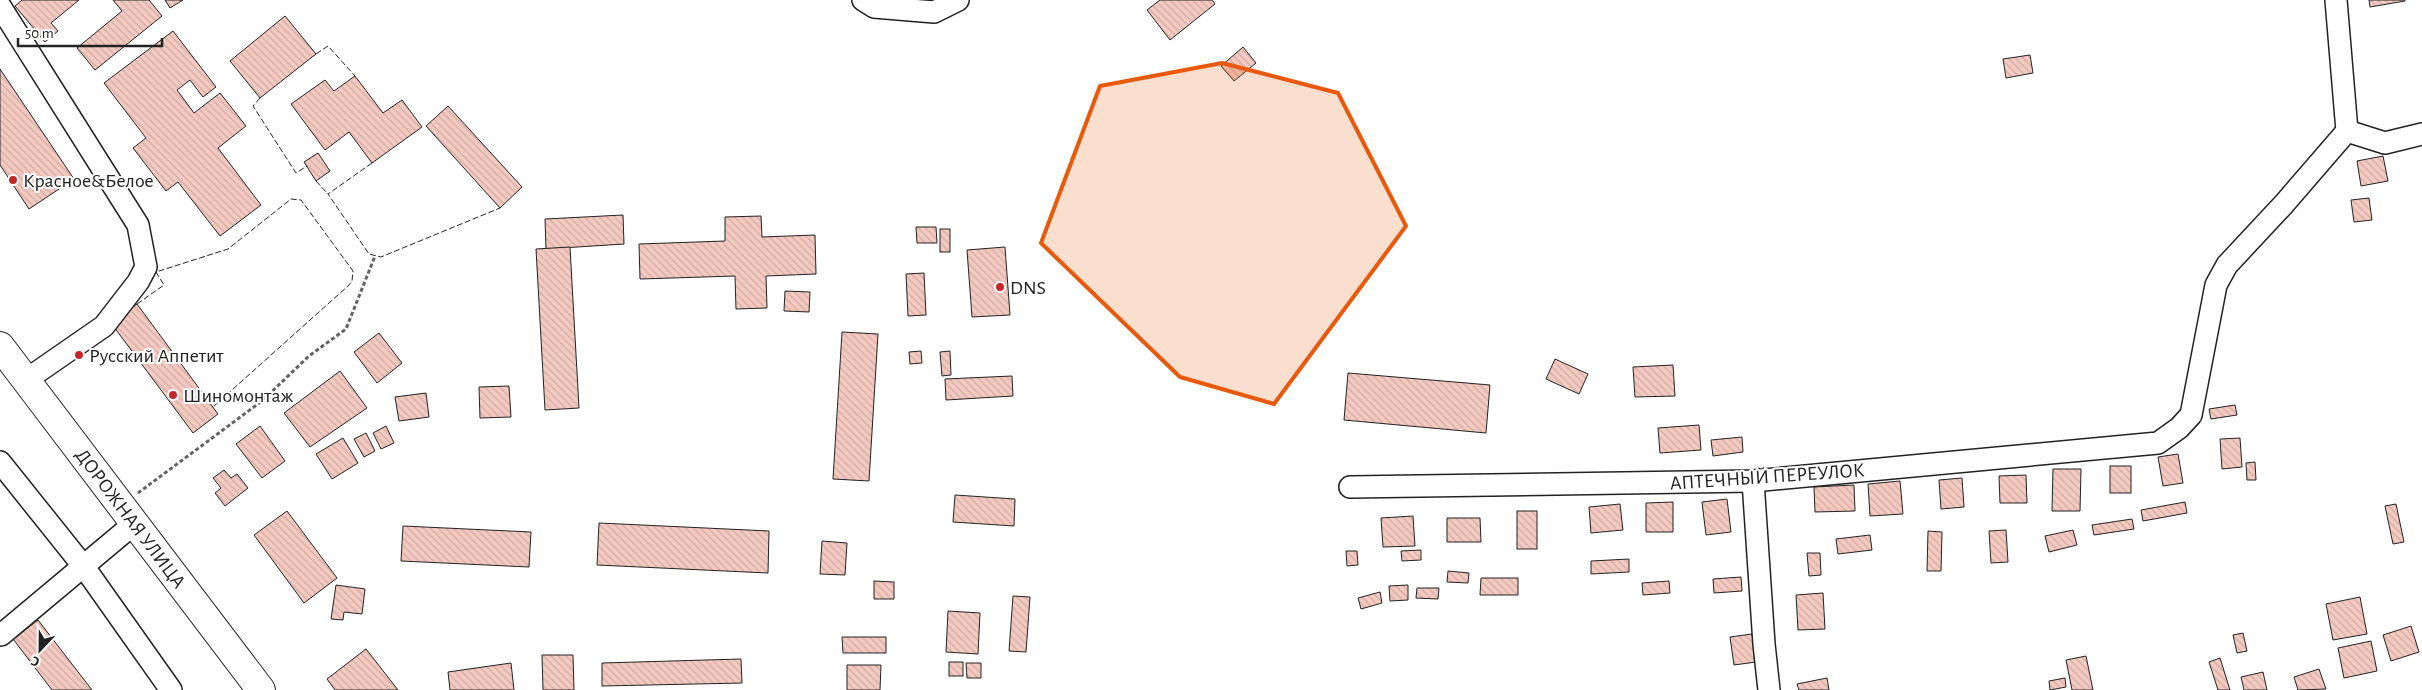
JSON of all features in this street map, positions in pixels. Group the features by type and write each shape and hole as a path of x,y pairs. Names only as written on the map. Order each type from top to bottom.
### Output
{"main road":[{"name":"ДОРОЖНАЯ УЛИЦА","path":"0,346 260,690"}],"street":[{"path":"863,0 874,7 934,12 958,0"},
{"path":"2336,0 2347,131 2384,143 2422,134"},
{"path":"0,6 138,225 146,267 138,282 104,326 26,380"},
{"name":"АПТЕЧНЫЙ ПЕРЕУЛОК","path":"1350,486 1753,481 2158,443 2179,428 2191,415 2216,285 2227,265 2278,211 2347,131"},
{"path":"0,462 84,567 172,690"},
{"path":"1753,481 1769,690"},
{"path":"1,635 84,567 128,514"}],"path":[{"path":"128,514 262,401 309,356 346,329 375,256"}],"highlighted area":[{"path":"1222,63 1338,93 1406,226 1274,404 1180,377 1041,243 1100,86"}],"building":[{"path":"22,0 79,0 51,23 58,31 45,42 15,6"},
{"path":"113,0 149,0 162,16 95,70 77,48 122,11"},
{"path":"165,0 183,0 170,8"},
{"path":"1160,0 1212,0 1215,4 1170,40 1147,10"},
{"path":"2369,0 2405,0 2405,1 2370,7"},
{"path":"285,16 316,54 260,98 230,61"},
{"path":"173,31 216,87 203,97 190,80 177,90 194,113 220,93 246,126 218,148 261,205 220,236 178,182 166,191 133,148 146,138 104,83"},
{"path":"1243,47 1256,63 1234,81 1221,66"},
{"path":"2030,55 2033,73 2006,78 2003,59"},
{"path":"0,69 74,179 29,209 0,165"},
{"path":"355,76 383,113 402,100 422,127 372,163 349,132 325,150 291,104 325,80 334,91"},
{"path":"448,106 522,187 500,208 426,126"},
{"path":"318,153 330,171 316,181 304,162"},
{"path":"2383,156 2388,181 2361,186 2357,161"},
{"path":"2369,198 2372,220 2354,222 2351,200"},
{"path":"623,215 624,244 546,249 545,219"},
{"path":"761,216 762,237 815,235 816,274 766,276 767,308 736,309 735,276 640,279 639,244 725,241 725,217"},
{"path":"916,227 936,227 937,243 917,243"},
{"path":"940,229 950,229 950,252 940,252"},
{"path":"570,247 579,408 545,410 536,249"},
{"path":"1005,247 1010,315 972,317 967,250"},
{"path":"924,273 926,315 908,316 906,274"},
{"path":"785,291 810,292 809,312 784,311"},
{"path":"137,304 218,414 193,433 111,323"},
{"path":"842,332 878,334 869,481 833,479"},
{"path":"379,333 402,363 377,383 354,352"},
{"path":"921,351 922,363 910,364 909,352"},
{"path":"950,351 951,375 942,376 940,352"},
{"path":"1555,359 1588,374 1579,394 1546,379"},
{"path":"1673,365 1675,396 1635,397 1633,367"},
{"path":"340,371 367,408 310,447 284,413"},
{"path":"1348,373 1490,385 1486,433 1344,420"},
{"path":"1012,376 1013,396 946,400 945,379"},
{"path":"509,386 511,417 480,418 479,387"},
{"path":"426,393 429,417 399,421 395,397"},
{"path":"2235,405 2237,415 2211,419 2209,409"},
{"path":"1699,425 1701,450 1660,453 1658,428"},
{"path":"260,426 285,461 262,478 236,444"},
{"path":"386,426 394,443 381,449 373,433"},
{"path":"366,433 375,451 364,457 354,439"},
{"path":"1742,437 1743,452 1713,456 1711,440"},
{"path":"343,438 358,463 332,479 316,454"},
{"path":"2240,438 2242,467 2222,469 2220,439"},
{"path":"2178,454 2183,483 2163,486 2158,457"},
{"path":"2255,462 2256,480 2247,480 2246,463"},
{"path":"2110,466 2131,466 2131,493 2110,493"},
{"path":"2053,469 2081,469 2080,511 2052,511"},
{"path":"224,470 231,478 237,474 248,488 225,506 215,493 221,488 213,478"},
{"path":"2026,475 2027,503 2000,503 1999,476"},
{"path":"1962,478 1964,507 1941,509 1939,480"},
{"path":"1900,481 1903,514 1870,516 1868,484"},
{"path":"1854,485 1855,511 1815,512 1814,487"},
{"path":"955,495 1015,499 1014,526 953,522"},
{"path":"1727,499 1731,532 1706,535 1702,502"},
{"path":"1673,502 1673,532 1646,532 1646,503"},
{"path":"2185,502 2187,513 2143,521 2141,510"},
{"path":"1620,504 1623,530 1591,533 1589,507"},
{"path":"2396,504 2404,542 2393,544 2385,506"},
{"path":"287,511 337,578 304,603 254,535"},
{"path":"1517,511 1537,511 1537,549 1517,549"},
{"path":"1413,516 1415,546 1383,547 1381,518"},
{"path":"1447,518 1480,518 1481,542 1447,542"},
{"path":"2132,519 2134,529 2094,535 2092,525"},
{"path":"599,523 769,531 768,573 597,565"},
{"path":"403,526 531,532 529,567 401,561"},
{"path":"2006,530 2008,562 1991,563 1989,531"},
{"path":"2073,530 2077,545 2049,552 2045,536"},
{"path":"1928,531 1942,532 1941,571 1927,571"},
{"path":"1870,535 1872,550 1838,554 1836,539"},
{"path":"822,541 847,543 845,575 820,574"},
{"path":"1421,550 1421,560 1402,561 1401,551"},
{"path":"1346,551 1357,551 1358,565 1347,566"},
{"path":"1807,553 1820,553 1821,575 1809,576"},
{"path":"1629,559 1629,572 1591,574 1591,561"},
{"path":"1448,571 1469,573 1468,583 1447,582"},
{"path":"1741,577 1742,591 1714,593 1713,579"},
{"path":"1481,578 1518,578 1518,595 1480,595"},
{"path":"874,581 894,582 894,599 874,599"},
{"path":"1669,581 1670,593 1643,595 1642,583"},
{"path":"336,585 365,589 362,614 344,612 343,620 331,619"},
{"path":"1408,585 1408,600 1390,601 1389,586"},
{"path":"1417,588 1439,588 1438,599 1416,598"},
{"path":"1380,592 1382,603 1361,609 1358,598"},
{"path":"1823,593 1825,629 1798,630 1796,595"},
{"path":"1013,596 1030,597 1026,652 1009,651"},
{"path":"2360,597 2367,634 2333,640 2326,604"},
{"path":"948,611 980,613 978,654 946,652"},
{"path":"38,620 92,690 52,690 13,639"},
{"path":"2411,626 2419,652 2391,661 2383,635"},
{"path":"2243,633 2247,651 2237,653 2233,635"},
{"path":"1752,634 1756,662 1734,665 1730,637"},
{"path":"842,637 886,637 886,653 843,653"},
{"path":"2371,641 2377,671 2344,678 2338,648"},
{"path":"366,649 398,690 335,690 327,679"},
{"path":"542,655 573,655 574,690 543,690"},
{"path":"2086,656 2093,690 2072,690 2066,660"},
{"path":"2220,658 2230,690 2218,690 2209,662"},
{"path":"741,659 742,683 602,686 602,663"},
{"path":"949,662 963,662 963,676 949,676"},
{"path":"511,663 514,690 450,690 448,672"},
{"path":"966,663 981,663 981,678 967,678"},
{"path":"847,665 881,665 880,690 847,690"},
{"path":"2319,669 2326,689 2298,690 2294,677"},
{"path":"2263,672 2267,690 2244,690 2241,677"},
{"path":"1827,678 1829,690 1799,690 1797,684"},
{"path":"2065,678 2066,687 2050,690 2049,681"}],"fence":[{"path":"316,54 328,46 355,76"},
{"path":"260,98 253,106 296,173 307,166"},
{"path":"372,163 328,194 369,254 381,257 500,208"},
{"path":"316,181 328,194"},
{"path":"137,304 164,285 156,272 228,249 291,199 301,200 353,271 352,281 213,407"}],"place":[{"name":"Красное&Белое","path":"13,180"},
{"name":"DNS","path":"1000,287"},
{"name":"Русский Аппетит","path":"79,355"},
{"name":"Шиномонтаж","path":"173,395"}]}
